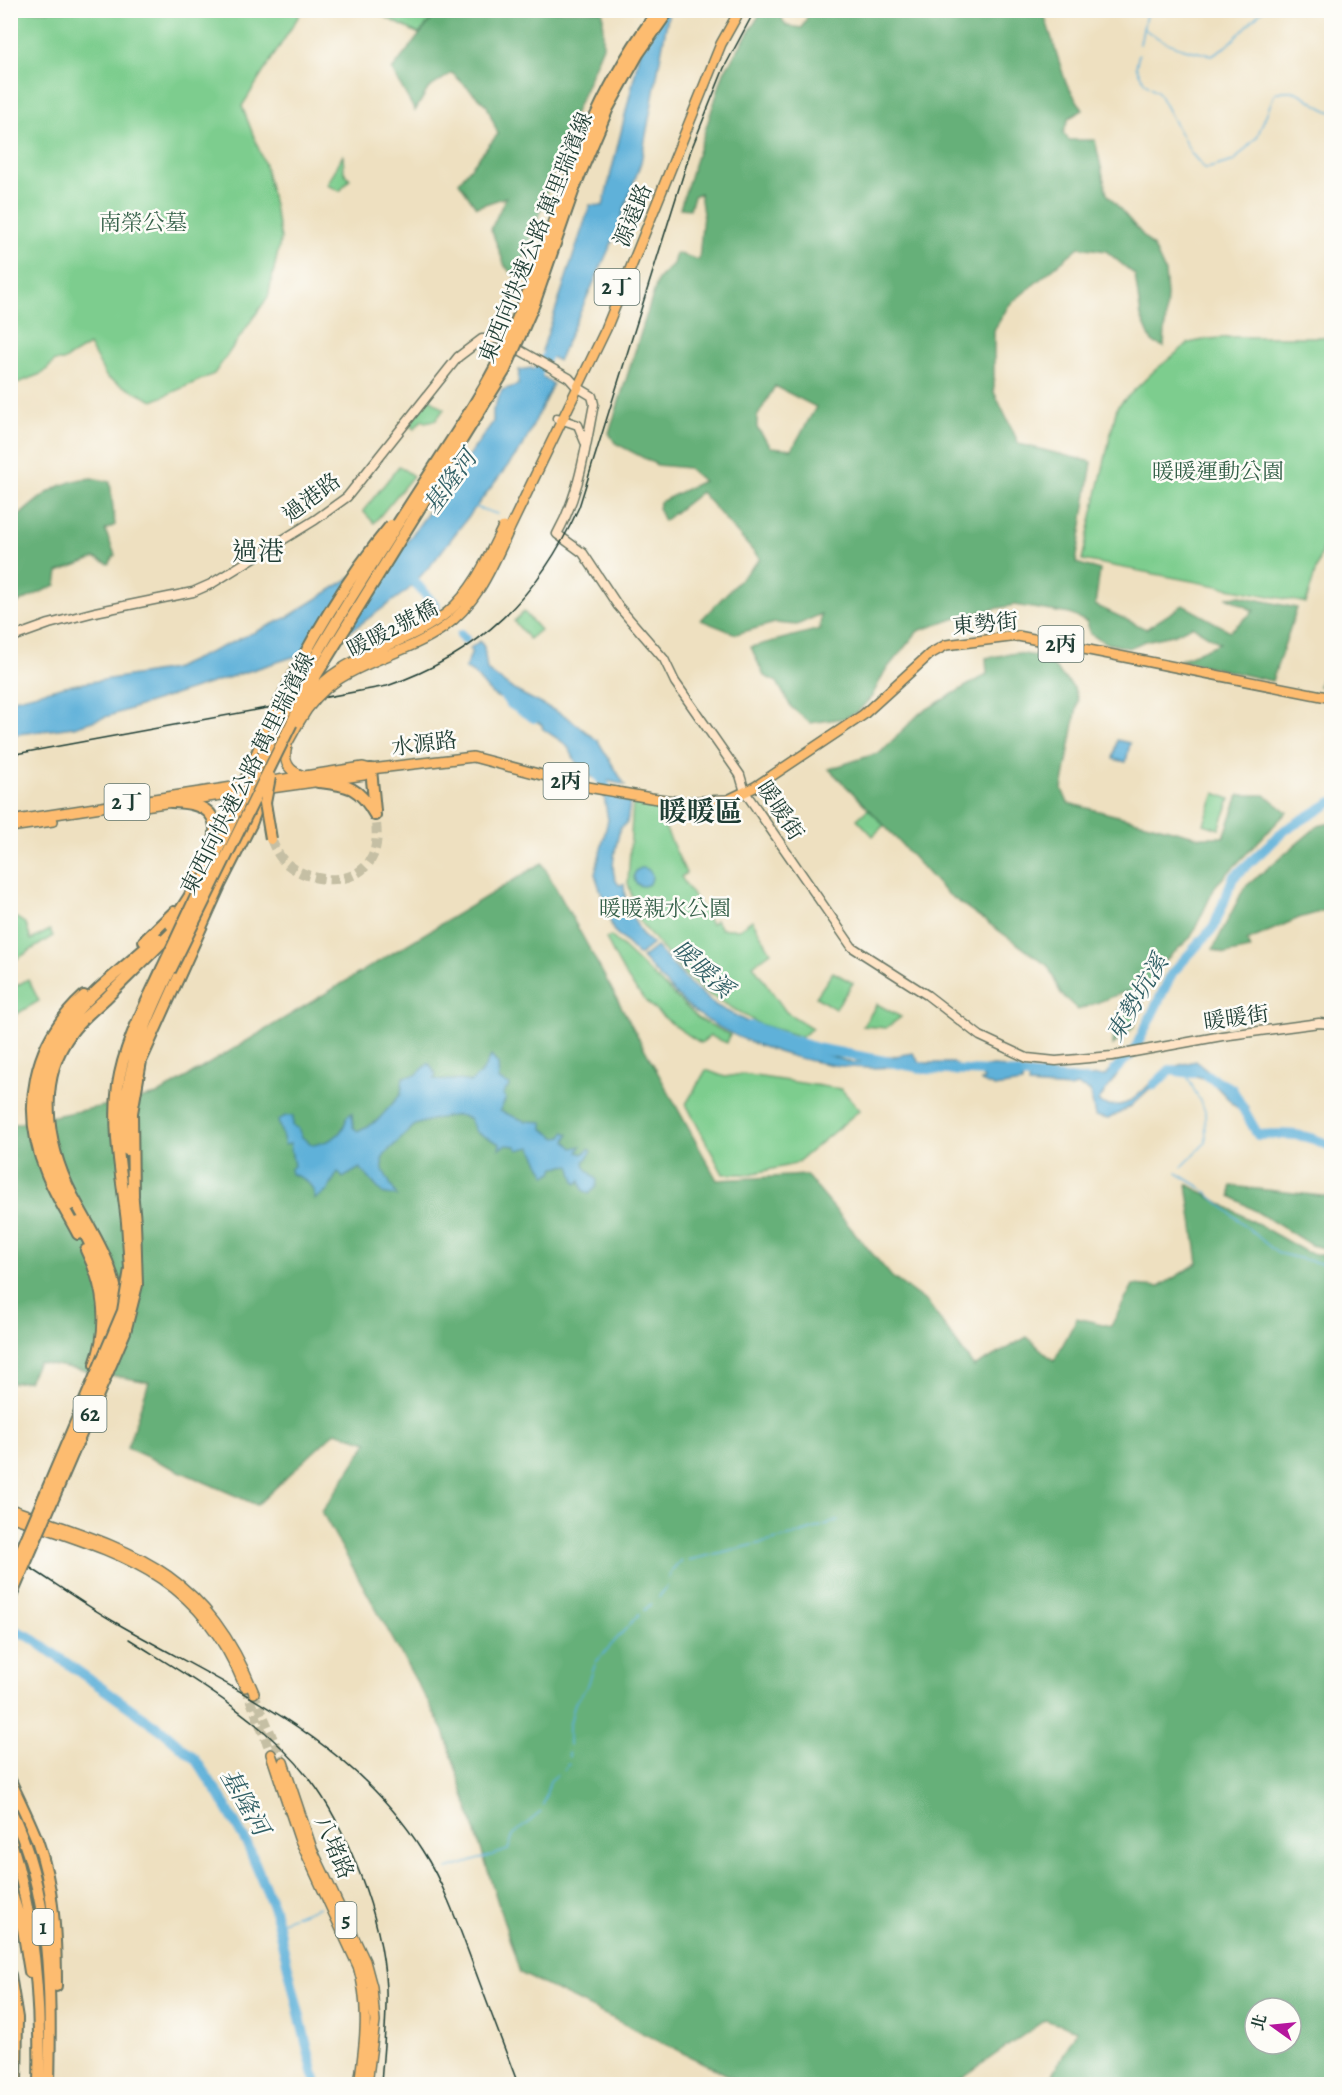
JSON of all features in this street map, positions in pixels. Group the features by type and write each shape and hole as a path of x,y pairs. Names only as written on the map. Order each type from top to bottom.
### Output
{"highway":[{"name":"東西向快速公路 萬里瑞濱線","path":"10,1577 55,1476 123,1311 130,1269 133,1196 124,1128 129,1075 137,1044 166,970 278,726 314,660 497,363 541,259 568,178 597,108 624,61 659,10"},
{"name":"東西向快速公路 萬里瑞濱線","path":"10,1599 125,1332 137,1285 131,1222 116,1119 118,1083 134,1032 332,649 505,370 534,304 575,186 608,108 638,54 669,10"},
{"path":"10,1590 106,1377 110,1348 108,1284 49,1156 41,1118 43,1079 54,1045 66,1024 175,921 211,853 270,722 309,648 373,547 409,506"},
{"path":"271,839 266,812 267,787 296,718"},
{"path":"318,782 345,786 357,791 375,814 371,769"},
{"path":"133,1196 132,1113 141,1061 220,884 251,824 265,786"},
{"path":"10,1609 106,1377 117,1343 119,1313 115,1284 106,1258 75,1201 58,1160 48,1113 51,1078 62,1049 75,1028 172,933 214,886 265,786"},
{"path":"171,802 197,805 211,814 215,828 211,853"},
{"path":"55,1476 98,1358 104,1326 102,1292 89,1256 46,1173 35,1140 31,1108 35,1077 45,1046 62,1017 189,897"},
{"path":"10,1780 37,1840 48,1881 54,1928 55,2031 50,2049"},
{"name":"1","path":"10,1809 24,1841 40,1905 51,1997 49,2085"},
{"name":"1","path":"10,1838 22,1874 32,1931 39,2085"},
{"path":"10,1888 23,1929 39,2064"},
{"path":"10,1975 16,2018 16,2085"}],"main road":[{"name":"源遠路","path":"506,529 559,419 573,383 606,329 732,10"},
{"name":"源遠路","path":"719,42 740,10"},
{"name":"暖暖2號橋","path":"296,718 316,690 344,665 420,630 446,613 467,591 506,529"},
{"name":"東勢街","path":"651,798 681,802 728,800 745,792 863,715 930,654 946,645 1018,636 1332,699"},
{"name":"2丁","path":"265,786 289,741 296,718"},
{"name":"2丁","path":"241,789 296,718"},
{"path":"289,741 285,754 286,763 297,774 307,775"},
{"name":"水源路","path":"265,786 307,775 363,767 371,769 420,766 460,758 481,759 588,787 651,798"},
{"name":"水源路","path":"10,820 265,786 318,782 364,775 371,769"},
{"name":"水源路","path":"10,827 241,789"},
{"path":"10,1509 124,1548 177,1581 205,1608 231,1642 254,1693"},
{"path":"10,1516 121,1555 173,1586 200,1613 225,1646 245,1687"},
{"name":"八堵路","path":"271,1754 299,1838 358,1966 366,2009 365,2041 359,2085"},
{"name":"八堵路","path":"283,1762 312,1849 365,1961 370,1978 375,2022 367,2085"}],"street":[{"name":"過港路","path":"10,638 49,624 94,612 194,592 221,578 347,497 458,357 470,346 489,338 499,339 573,383"},
{"name":"暖暖街","path":"573,383 593,399 578,485 557,534 583,553 618,606 664,659 675,682 740,775 745,792 852,946 927,995 980,1036 1027,1058 1056,1061 1112,1056 1222,1036 1332,1024"},
{"path":"559,419 578,426 584,435 585,448"}],"green space":[{"name":"南榮公墓","path":"10,11 302,11 242,106 265,165 281,238 268,297 214,374 153,401 107,378 89,345 63,361 55,361 43,373 11,384"},
{"path":"373,11 438,11 419,34"},
{"path":"438,11 603,11 603,46 571,122 517,279 505,266 491,229 506,197 476,207 459,182 498,134 487,106 452,73 428,89 415,111 392,70"},
{"path":"762,11 780,11 787,26 802,28 810,11 1043,11 1066,83 1083,110 1069,118 1063,133 1069,140 1095,140 1107,194 1154,248 1165,272 1167,295 1164,347 1152,342 1141,317 1135,275 1106,251 1079,247 1009,305 994,330 994,392 1019,444 1092,462 1076,563 1100,570 1095,605 1146,629 1183,605 1230,631 1254,611 1227,597 1241,596 1297,608 1272,681 1180,660 1220,643 1192,626 1173,635 1145,641 1129,648 1106,643 1090,634 1087,622 1070,614 1014,605 969,614 918,631 885,671 872,696 858,712 845,718 810,723 791,707 777,682 764,676 751,647 820,629 821,614 797,625 775,623 736,634 701,620 760,559 701,492 664,521 658,508 660,502 703,481 688,468 657,465 615,443 609,433 658,279 673,264 676,253 699,260 703,214 700,193 694,196 690,209 680,208 724,72","holes":["775,386 816,407 792,449 771,447 757,428 757,417"]},
{"path":"343,155 344,172 350,179 340,191 327,185"},
{"name":"暖暖運動公園","path":"1235,337 1331,337 1331,544 1324,543 1306,603 1082,560 1117,407 1154,371 1189,343"},
{"path":"429,398 444,409 436,420 425,422 422,420 414,429 410,424"},
{"path":"399,466 413,476 374,523 363,511"},
{"path":"92,478 110,482 115,525 105,530 115,555 109,564 95,558 58,572 56,585 11,606 11,523 57,487"},
{"path":"524,612 540,630 529,639 514,621"},
{"path":"1331,640 1332,689 1319,686"},
{"path":"1016,653 1044,657 1074,688 1078,701 1062,789 1068,803 1199,837 1224,837 1239,795 1265,795 1287,812 1216,885 1191,937 1156,969 1133,1028 1113,1045 1114,1027 1127,991 1078,1010 1061,994 1048,966 945,892 829,769 881,752 920,713 987,674 986,658"},
{"path":"1215,793 1230,799 1219,829 1204,824"},
{"name":"暖暖親水公園","path":"633,802 655,806 686,873 681,877 711,924 716,920 721,929 739,929 752,920 771,952 753,965 786,1012 812,1028 802,1037 759,1024 703,991 685,975 639,921 628,883"},
{"path":"868,809 884,825 873,836 857,819"},
{"path":"1331,823 1332,881 1327,910 1299,918 1247,941 1250,949 1225,954 1213,949 1244,888 1318,826"},
{"path":"542,863 717,1180 806,1175 892,1277 928,1303 974,1367 1027,1337 1054,1361 1077,1318 1111,1326 1133,1285 1159,1287 1198,1263 1187,1184 1306,1252 1331,1257 1331,2084 1047,2084 1077,2030 1045,2020 953,2084 737,2084 734,2078 520,1973 444,1731 322,1512 368,1442 335,1432 257,1505 127,1448 149,1382 38,1362 28,1381 11,1383 10,1125 157,1095"},
{"path":"17,918 26,924 31,940 50,930 53,936 11,963 11,919"},
{"path":"611,936 699,1019 730,1035 727,1043 710,1036 701,1043 655,1010 633,986 624,972 606,938"},
{"path":"833,972 853,983 835,1009 816,997"},
{"path":"28,979 39,1001 15,1015 11,1007 11,989"},
{"path":"877,1004 901,1017 886,1028 863,1026"},
{"path":"706,1070 725,1077 742,1074 841,1089 860,1110 795,1164 750,1174 723,1174 686,1104"},
{"path":"1231,1186 1331,1197 1331,1250 1311,1245 1231,1196"}],"water":[{"path":"646,11 669,11 641,162 614,238 558,361 542,351 590,205 603,206 635,74"},
{"path":"531,368 553,384 523,446 434,561 408,590 352,630 296,656 74,727 11,735 10,700 65,686 173,669 288,617 407,542 493,422 493,410 502,390 518,385 519,370"},
{"path":"480,641 484,647 487,670 514,690 567,717 598,741 625,785 588,776 565,744 506,699 493,695 475,675 465,669 472,651 469,649"},
{"path":"1117,740 1130,743 1126,762 1113,759"},
{"path":"604,796 630,802 627,823 620,828 613,866 615,880 619,885 624,884 626,906 643,936 653,944 639,955 613,930 595,874 608,820"},
{"path":"639,868 647,868 652,873 650,884 639,886 634,881 634,873"},
{"path":"656,947 689,983 715,1005 780,1039 852,1063 913,1053 920,1063 955,1063 959,1068 969,1071 998,1066 1023,1076 1022,1083 994,1087 981,1081 984,1079 982,1075 965,1075 944,1067 924,1072 901,1060 897,1066 848,1067 795,1057 769,1049 721,1028 685,1003 642,958"},
{"path":"491,1056 498,1064 499,1080 510,1085 503,1094 506,1098 500,1111 525,1121 543,1122 543,1129 557,1138 562,1137 565,1132 569,1134 566,1141 573,1148 581,1146 578,1152 583,1154 589,1149 592,1151 584,1162 585,1167 597,1180 596,1187 589,1194 583,1190 580,1181 577,1184 575,1182 570,1165 555,1167 553,1172 546,1176 531,1147 518,1150 516,1146 506,1145 499,1149 500,1144 476,1132 469,1118 458,1115 415,1125 385,1154 382,1160 383,1170 397,1196 382,1193 360,1168 343,1178 338,1172 327,1191 315,1199 313,1189 308,1182 291,1174 290,1169 294,1166 290,1144 285,1145 278,1121 285,1116 293,1116 293,1126 298,1128 302,1137 313,1145 320,1143 336,1136 343,1128 347,1116 352,1113 353,1127 358,1131 377,1121 401,1094 403,1077 416,1075 429,1063 436,1074 434,1079 471,1082 482,1072"},
{"path":"1134,1058 1125,1063 1098,1102 1121,1105 1129,1102 1169,1069 1196,1061 1248,1107 1240,1111 1210,1080 1171,1069 1130,1107 1108,1119 1095,1116 1090,1091 1077,1086 1070,1088 1028,1085 1029,1077 1071,1081 1082,1076 1087,1079 1104,1076 1121,1061"}],"waterway":[{"path":"1140,44 1147,10"},
{"path":"1143,28 1159,39 1176,46 1212,55 1228,45 1263,10"},
{"path":"1139,54 1136,67 1145,83 1158,92 1191,153 1205,169 1234,161 1257,137 1275,93 1285,91 1299,93 1332,112"},
{"name":"基隆河","path":"532,384 554,342"},
{"path":"472,506 497,514"},
{"name":"暖暖溪","path":"408,574 436,607"},
{"name":"暖暖溪","path":"461,635 465,639"},
{"name":"暖暖溪","path":"498,688 511,704 534,718"},
{"name":"暖暖溪","path":"593,767 612,797"},
{"name":"東勢坑溪","path":"1115,1070 1135,1049 1172,973 1214,927 1233,878 1285,830 1332,802"},
{"name":"暖暖溪","path":"750,1026 816,1048 927,1069 989,1072"},
{"path":"1154,1085 1170,1070 1192,1073"},
{"name":"暖暖溪","path":"1005,1073 1088,1081"},
{"path":"1182,1167 1206,1142 1205,1111 1186,1074"},
{"path":"1207,1076 1232,1089 1258,1135 1296,1135 1323,1142 1332,1147"},
{"path":"1177,1173 1200,1187 1277,1253 1332,1266"},
{"path":"689,1560 792,1536 839,1520"},
{"path":"669,1579 672,1570 681,1560"},
{"path":"659,1597 667,1586"},
{"path":"644,1610 651,1604"},
{"path":"569,1745 569,1727 575,1703 588,1685 596,1662 639,1614"},
{"name":"基隆河","path":"10,1628 30,1637 164,1732 195,1759 220,1796 248,1846 274,1909 316,2084"},
{"path":"564,1770 569,1764"},
{"path":"543,1805 550,1781 557,1775"},
{"path":"448,1869 508,1850 513,1835 541,1812"},
{"path":"277,1923 319,1907"}],"tunnel":[{"path":"271,839 281,858 295,869 317,878 341,879 362,870 373,856 377,832 375,815"},
{"path":"245,1687 271,1754"},
{"path":"254,1693 283,1762"}],"railway":[{"path":"10,755 387,686 451,657 478,639 503,618 545,568 579,507 691,150 724,68 755,10"},
{"path":"10,1555 100,1613 282,1717 359,1775 393,1810 422,1850 444,1890 518,2084"},
{"path":"129,1639 225,1701 270,1737 309,1778 338,1824 365,1888 381,1945 386,2001 381,2084"}],"district":[{"name":"過港","path":"258,551"},
{"name":"暖暖區","path":"701,811"}]}
